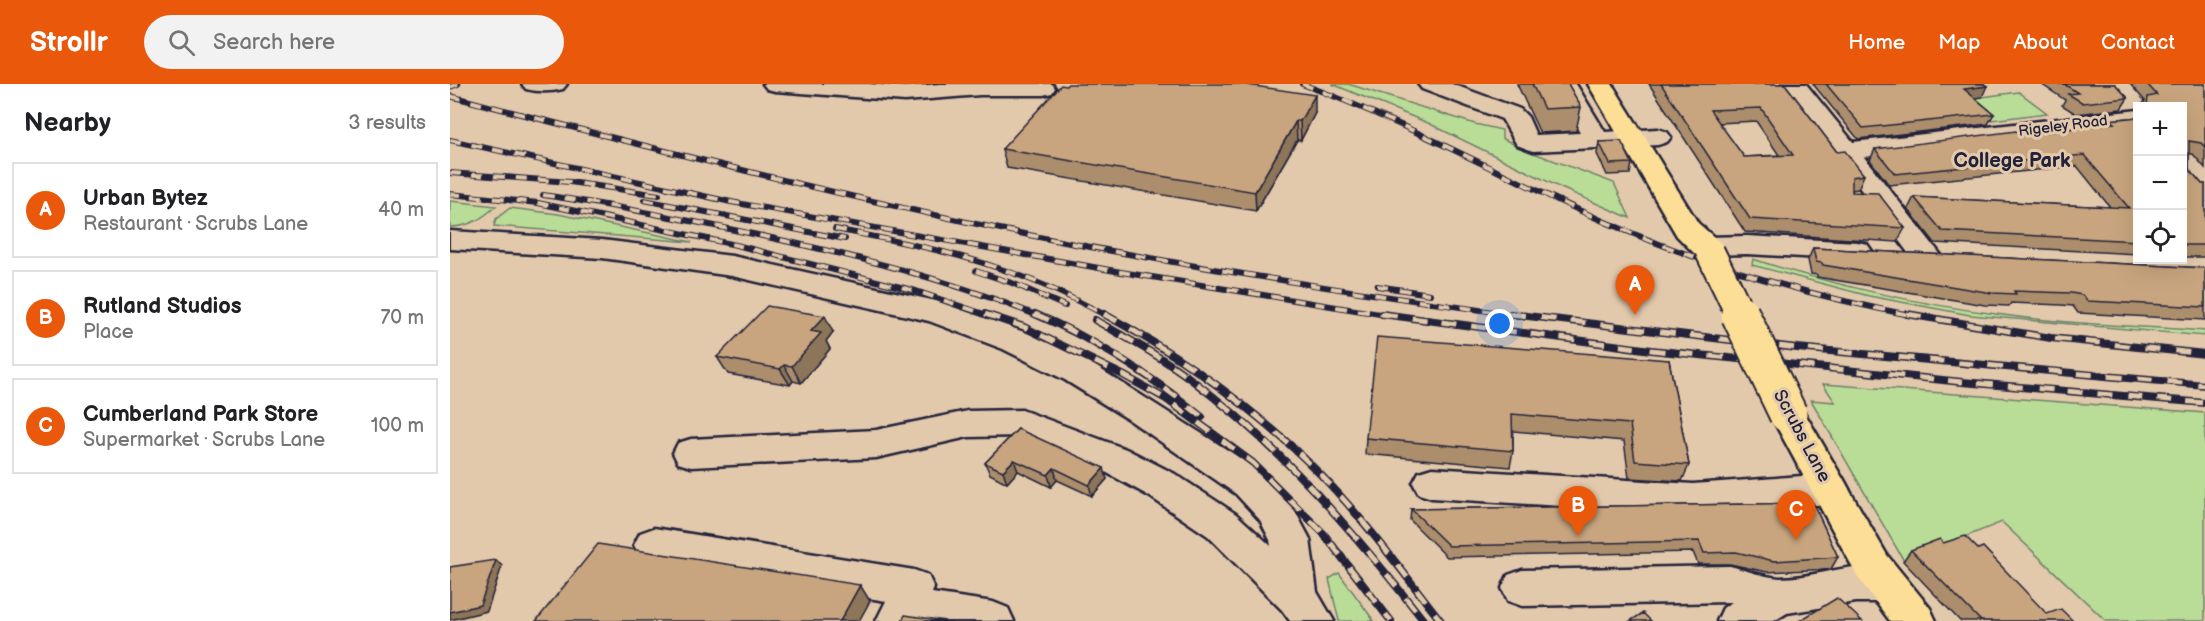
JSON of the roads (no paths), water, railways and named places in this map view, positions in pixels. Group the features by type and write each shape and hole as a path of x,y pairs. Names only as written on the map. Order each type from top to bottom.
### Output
{"main road":[{"name":"Scrubs Lane","path":"1600,84 1647,138"},
{"name":"Scrubs Lane","path":"1624,84 1687,230 1707,247 1788,414 1884,584 1915,621"}],"street":[{"path":"534,84 555,84"},
{"path":"775,84 905,94 980,88 1043,88"},
{"path":"1430,84 1511,114 1529,142 1647,138"},
{"path":"1564,84 1598,141"},
{"path":"1707,247 1747,245 1937,256 1846,152 1794,84"},
{"name":"Rigeley Road","path":"1846,152 2133,108"},
{"path":"450,240 602,249 732,266 936,312 1015,341 1077,371 1249,483 1274,509 1290,539 1305,609"},
{"path":"691,453 876,444 968,424 1022,423 1094,451 1162,485 1222,525 1305,609"},
{"path":"1432,483 1693,499 1830,489"},
{"path":"654,545 905,605 993,621"},
{"path":"1522,588 1730,584 1779,596"},
{"path":"1738,621 1779,596 1856,584 1884,584"}],"railway":[{"path":"450,87 458,84"},
{"path":"1302,84 1379,115 1565,204 1640,237 1756,277 1835,299 1915,316"},
{"path":"450,96 817,188 965,222 1159,260 1522,316"},
{"path":"450,140 731,202 1121,272 1392,316"},
{"path":"450,173 570,182 659,195"},
{"path":"450,194 538,203 736,245 916,291 990,316"},
{"path":"543,195 683,220 836,253 938,280 1038,316"},
{"path":"644,200 845,239"},
{"path":"835,229 919,246 981,262 1042,284 1107,316"},
{"path":"976,271 1012,283 1065,306"},
{"path":"1377,286 1430,294"},
{"path":"985,314 1024,327 1123,375 1166,399 1253,463 1323,533 1391,621"},
{"path":"1035,314 1101,347 1163,387 1202,417"},
{"path":"1104,314 1190,366 1270,427 1352,508 1441,621"},
{"path":"1382,314 1651,350 1962,382 2205,403"},
{"path":"1511,314 1797,348 2205,385"},
{"path":"1907,314 2051,338 2205,354"},
{"path":"1095,320 1145,348 1181,372 1257,434 1344,524 1424,621"}],"place":[{"name":"Urban Bytez","path":"1635,315"},
{"name":"Rutland Studios","path":"1578,536"},
{"name":"Cumberland Park Store","path":"1796,540"}],"district":[{"name":"College Park","path":"2012,161"}]}
